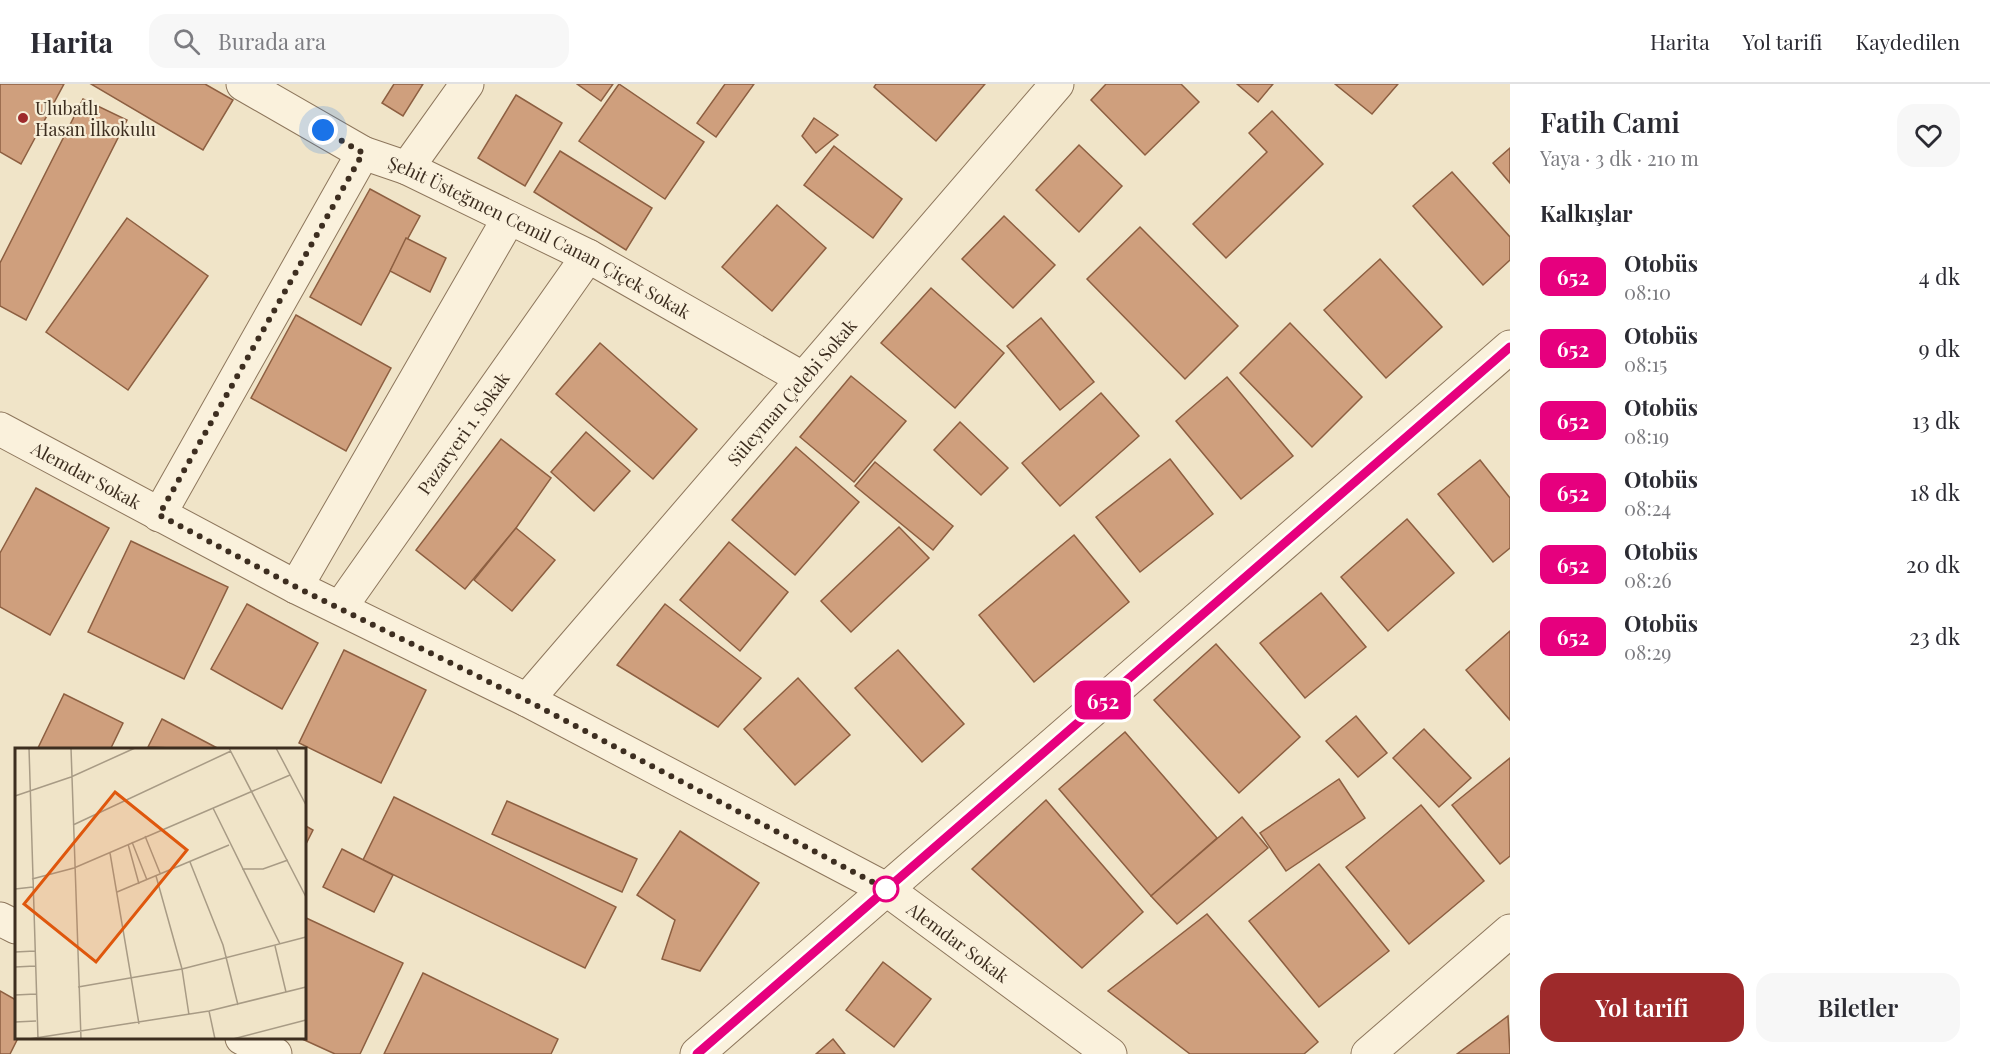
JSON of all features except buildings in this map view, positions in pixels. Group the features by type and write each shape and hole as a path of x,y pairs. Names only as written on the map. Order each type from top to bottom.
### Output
{"street":[{"name":"Şehit Üsteğmen Cemil Canan Çiçek Sokak","path":"243,84 363,153 407,168 588,256 802,378"},
{"path":"407,168 467,84"},
{"name":"Süleyman Çelebi Sokak","path":"526,700 1057,84"},
{"path":"159,515 363,153"},
{"path":"296,587 509,218"},
{"name":"Pazaryeri 1. Sokak","path":"340,608 588,256"},
{"path":"697,1054 1510,346"},
{"name":"Alemdar Sokak","path":"0,429 296,587 526,700 886,889 1110,1054"},
{"path":"0,919 15,926"},
{"path":"1368,1054 1510,931"},
{"path":"244,1039 275,1054"}],"bus line":[{"name":"652","path":"697,1054 1510,347"}],"place":[{"name":"Ulubatlı Hasan İlkokulu","path":"23,118"}],"route":[{"path":"323,130 363,153 159,515 296,587 526,700 886,889"}]}
